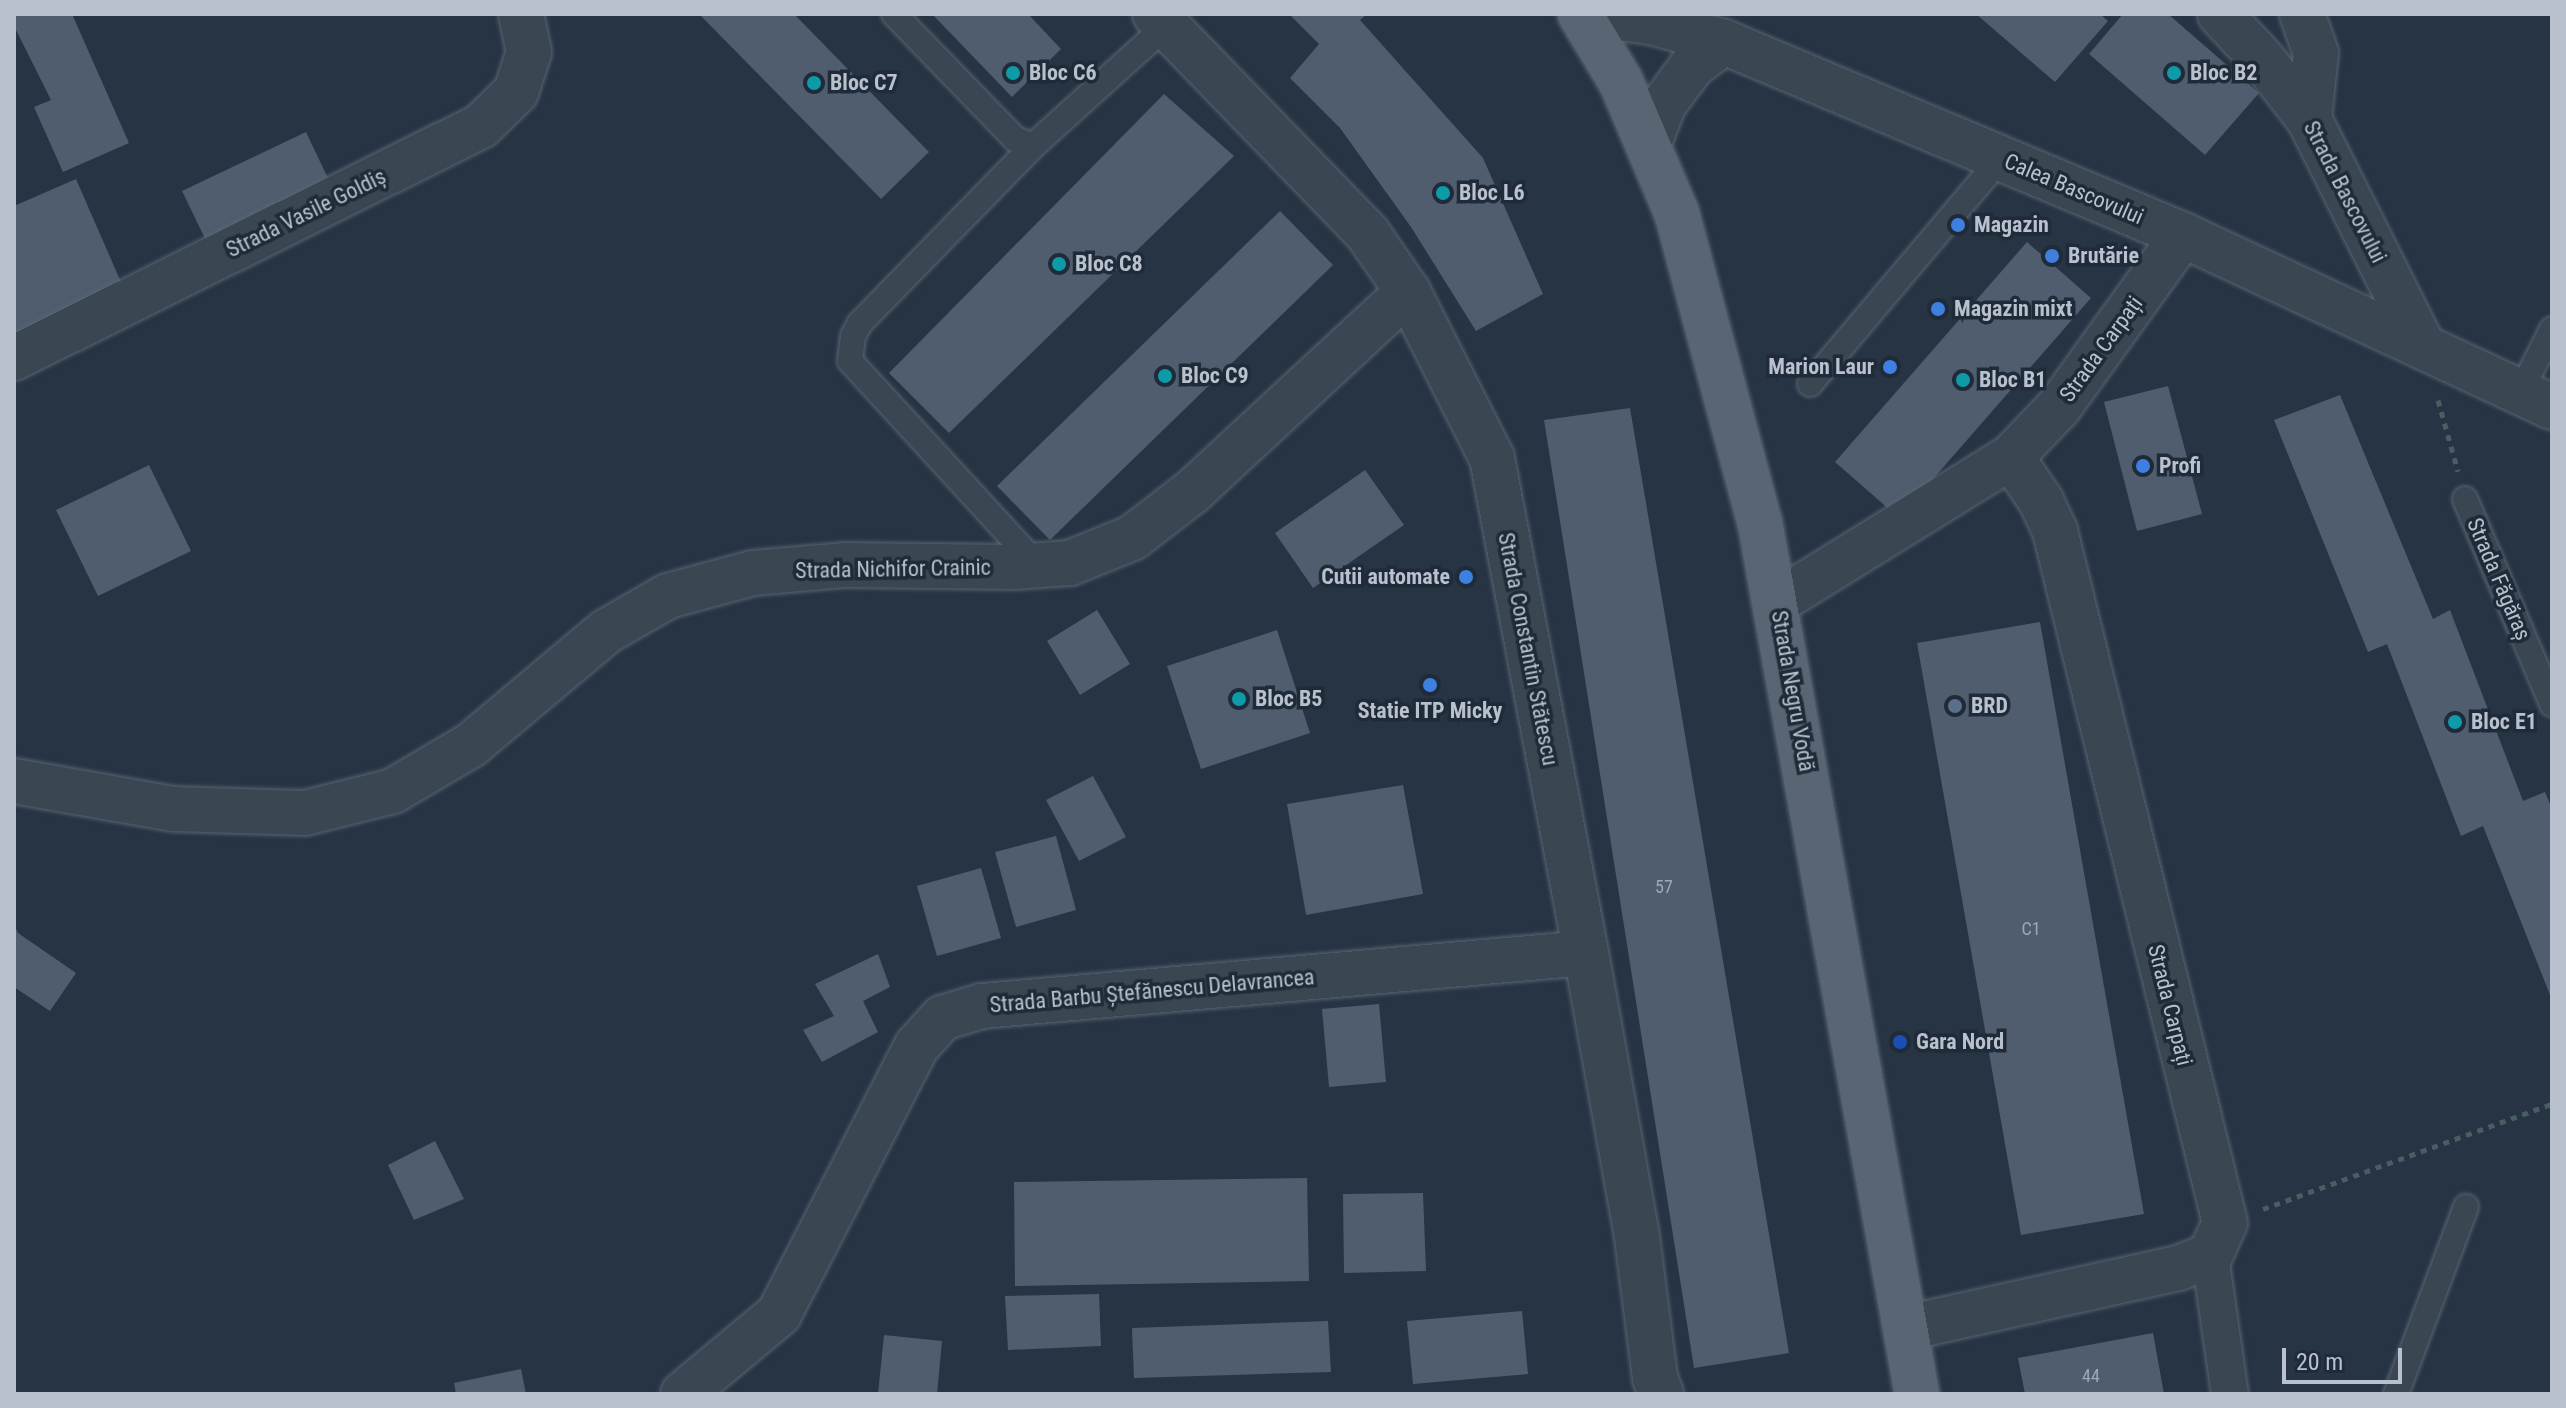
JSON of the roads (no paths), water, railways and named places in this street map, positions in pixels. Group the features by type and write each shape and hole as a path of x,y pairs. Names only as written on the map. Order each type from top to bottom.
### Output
{"main road":[{"name":"Strada Negru Vodă","path":"1581,14 1621,82 1677,214 1760,523 1777,602 1917,1394"}],"street":[{"name":"Strada Vasile Goldiș","path":"14,358 481,126 516,92 529,52 521,14"},
{"name":"Calea Bascovului","path":"1581,14 1653,18 1724,42 2183,235 2536,399"},
{"name":"Strada Bascovului","path":"2220,14 2263,60 2309,119 2422,345"},
{"path":"2302,14 2316,53 2309,119"},
{"name":"Strada Constantin Stătescu","path":"1160,20 1368,234 1408,292 1492,458 1586,953 1637,1237 1655,1378 1661,1394"},
{"path":"1648,145 1664,104 1692,66 1724,42"},
{"name":"Strada Carpați","path":"1777,602 2011,457 2059,407 2183,235"},
{"name":"Strada Nichifor Crainic","path":"14,781 173,809 305,813 393,791 471,745 607,631 668,596 753,573 844,565 1070,563 1132,538 1193,491 1408,292"},
{"name":"Strada Carpați","path":"2011,457 2041,501 2055,531 2218,1239"},
{"name":"Strada Barbu Ștefănescu Delavrancea","path":"683,1394 779,1314 917,1046 942,1018 982,1006 1586,953"},
{"path":"1906,1328 2178,1268 2218,1239"},
{"path":"2218,1239 2230,1394"}],"lane":[{"path":"894,14 1015,139 1033,146"},
{"path":"1037,565 850,361 853,336 860,323 1160,20"},
{"path":"1810,384 2001,158"},
{"path":"2536,399 2552,329"},
{"name":"Strada Făgăraș","path":"2465,499 2552,704"},
{"path":"2396,1394 2466,1207"}],"place":[{"name":"Bloc C6","path":"1013,73"},
{"name":"Bloc B2","path":"2174,73"},
{"name":"Bloc C7","path":"814,83"},
{"name":"Bloc L6","path":"1443,193"},
{"name":"Magazin","path":"1958,225"},
{"name":"Brutărie","path":"2052,256"},
{"name":"Bloc C8","path":"1059,264"},
{"name":"Magazin mixt","path":"1938,309"},
{"name":"Marion Laur","path":"1890,367"},
{"name":"Bloc C9","path":"1165,376"},
{"name":"Bloc B1","path":"1963,380"},
{"name":"Profi","path":"2143,466"},
{"name":"Cutii automate","path":"1466,577"},
{"name":"Statie ITP Micky","path":"1430,685"},
{"name":"Bloc B5","path":"1239,699"},
{"name":"BRD","path":"1955,706"},
{"name":"Bloc E1","path":"2455,722"},
{"name":"Gara Nord","path":"1900,1042"}]}
